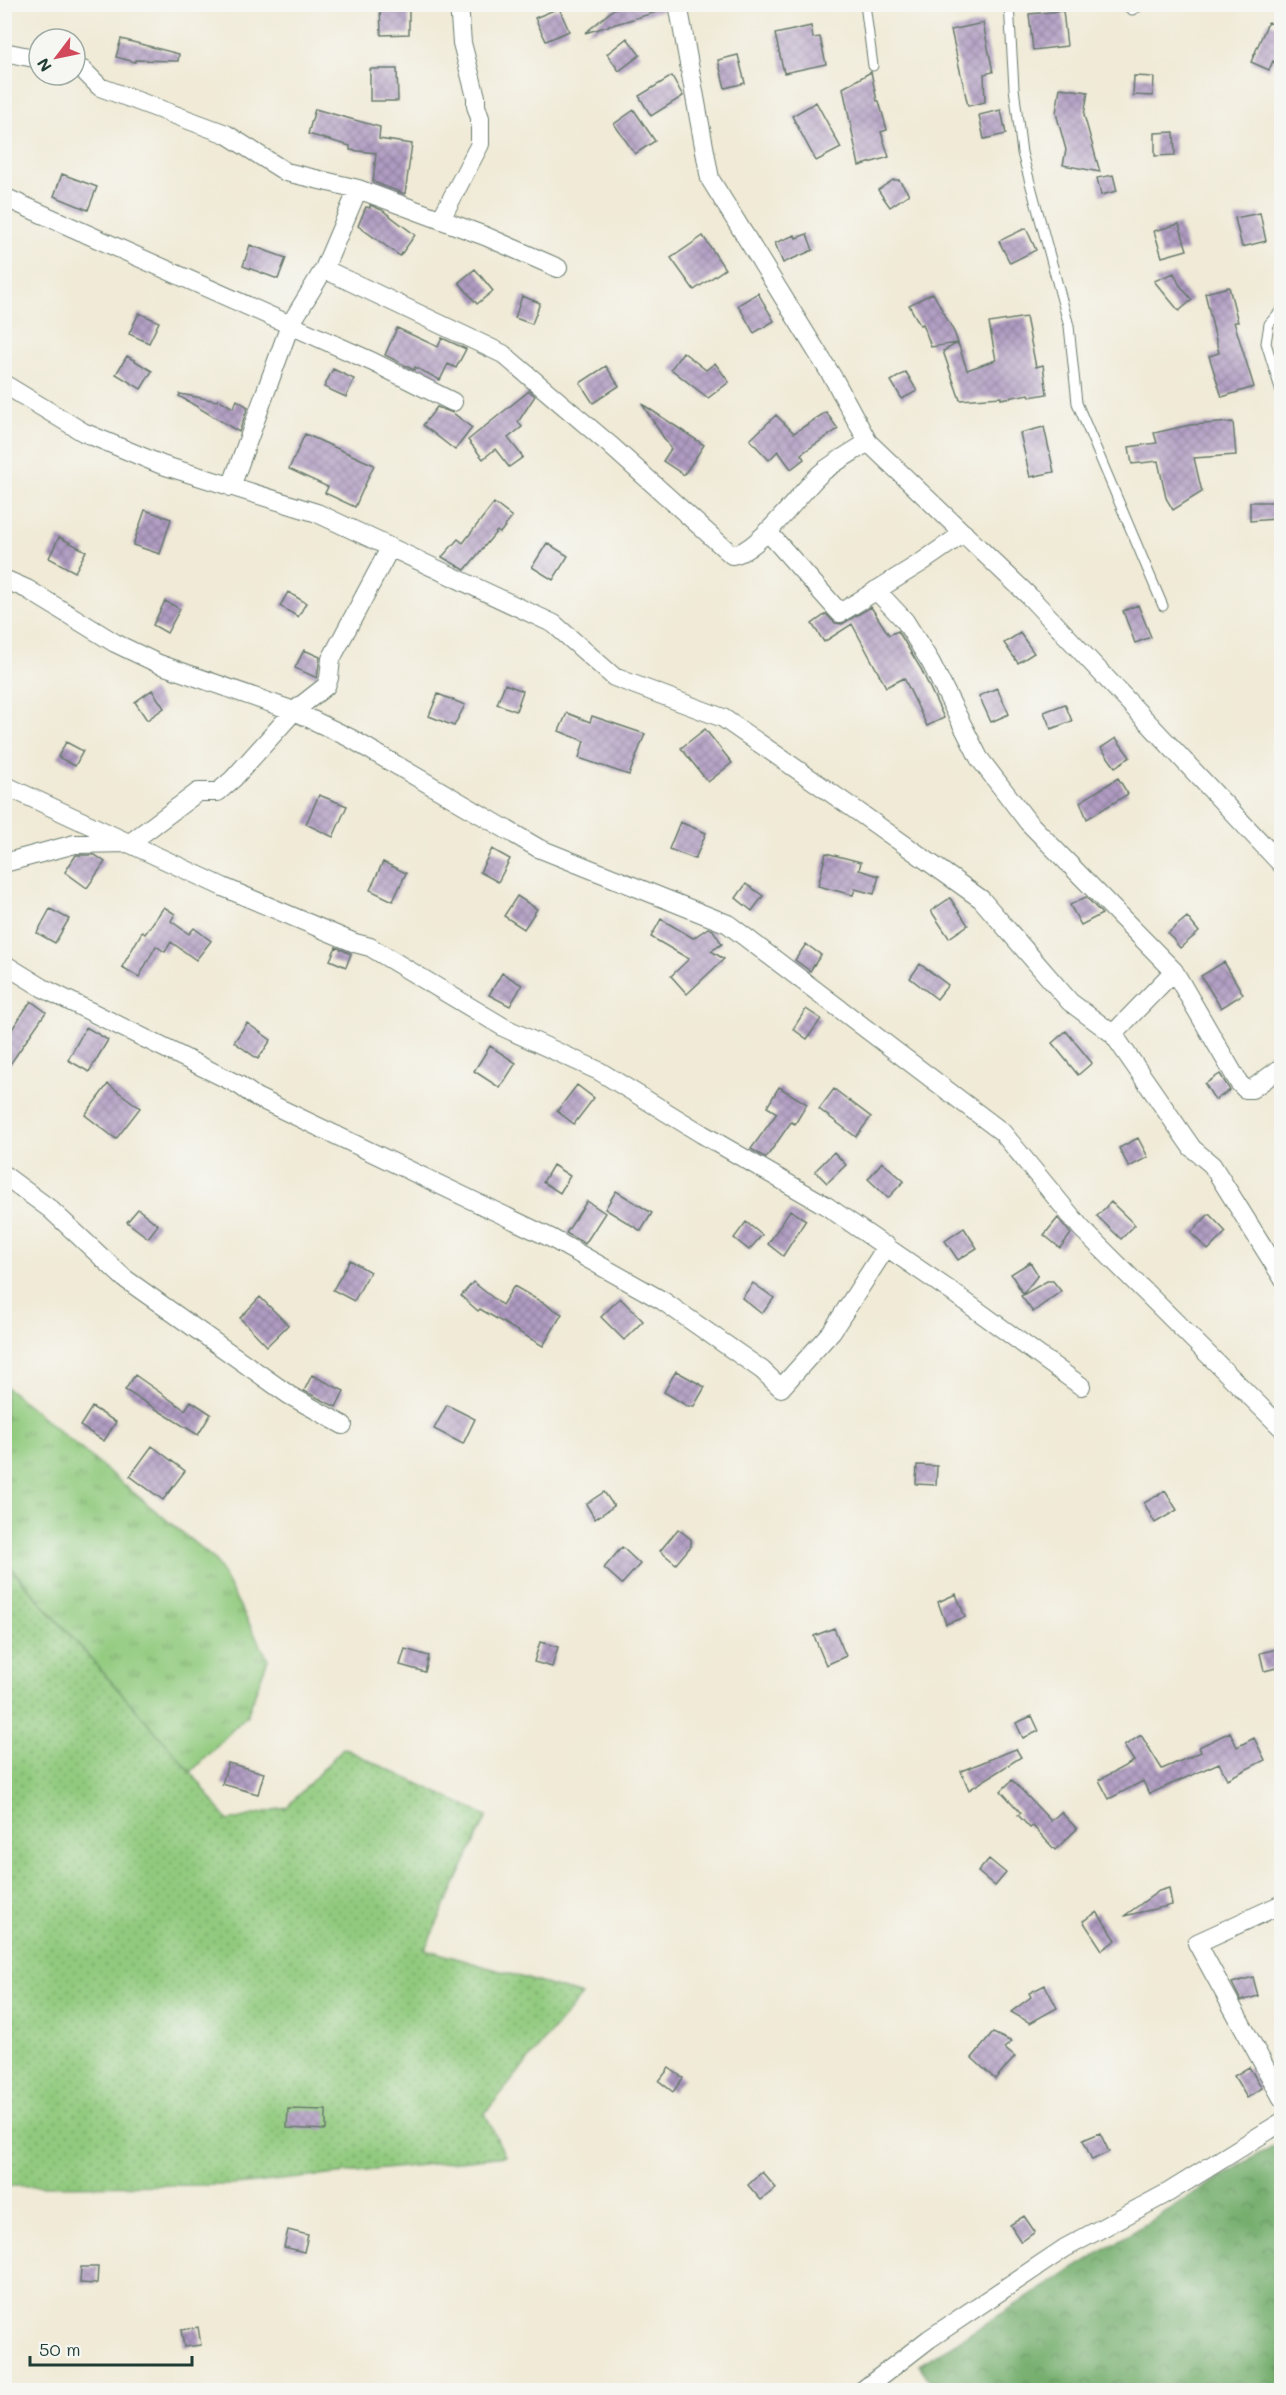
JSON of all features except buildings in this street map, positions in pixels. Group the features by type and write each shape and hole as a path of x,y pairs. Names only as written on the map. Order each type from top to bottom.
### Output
{"street":[{"path":"441,219 480,144 480,118 462,43 459,4"},
{"path":"678,4 710,178 835,381 868,442 1029,596 1281,865"},
{"path":"4,52 27,57"},
{"path":"87,74 100,87 226,134 286,172 358,189 441,219 558,268"},
{"path":"231,487 290,325 324,269 358,189"},
{"path":"4,198 373,362 453,402"},
{"path":"324,269 512,359 732,555 738,554 767,531 823,472 868,442"},
{"path":"4,384 83,432 162,465 317,513 554,624 607,673 621,681 723,718 981,899 1070,1002 1113,1034 1192,1148 1212,1165 1281,1277"},
{"path":"767,531 840,613 964,533"},
{"path":"4,863 75,844 130,843 198,792 218,792 233,779 294,711 326,686 331,659 390,548"},
{"path":"4,579 27,589 115,643 159,664 294,711 350,738 538,848 728,924 1002,1132 1081,1228 1281,1428"},
{"path":"876,590 905,621 931,663 973,750 1028,822 1174,971 1239,1083 1245,1089 1252,1089 1281,1067"},
{"path":"4,785 224,887 355,943 370,947 506,1028 599,1071 825,1205 887,1246 1081,1386"},
{"path":"4,964 43,988 239,1085 256,1097 551,1238 663,1301 762,1370 781,1388 832,1331 887,1246"},
{"path":"1113,1034 1174,971"},
{"path":"4,1175 50,1209 124,1278 289,1395 343,1425"},
{"path":"1281,1904 1197,1943 1281,2098"},
{"path":"863,2391 929,2339 1065,2248 1169,2192 1281,2122"}],"lane":[{"path":"866,4 873,66"},
{"path":"1009,4 1014,87 1022,153 1069,326 1077,403 1163,606"},
{"path":"1123,4 1132,10 1144,4"},
{"path":"1281,309 1269,324 1266,343 1281,395"}],"green space":[{"path":"5,1386 215,1560 268,1659 247,1715 191,1772 5,1561"},
{"path":"4,1561 191,1772 228,1821 287,1807 343,1748 487,1816 425,1949 582,1995 485,2113 505,2156 235,2185 5,2186"},
{"path":"1281,2140 1281,2390 936,2390 919,2365"}]}
